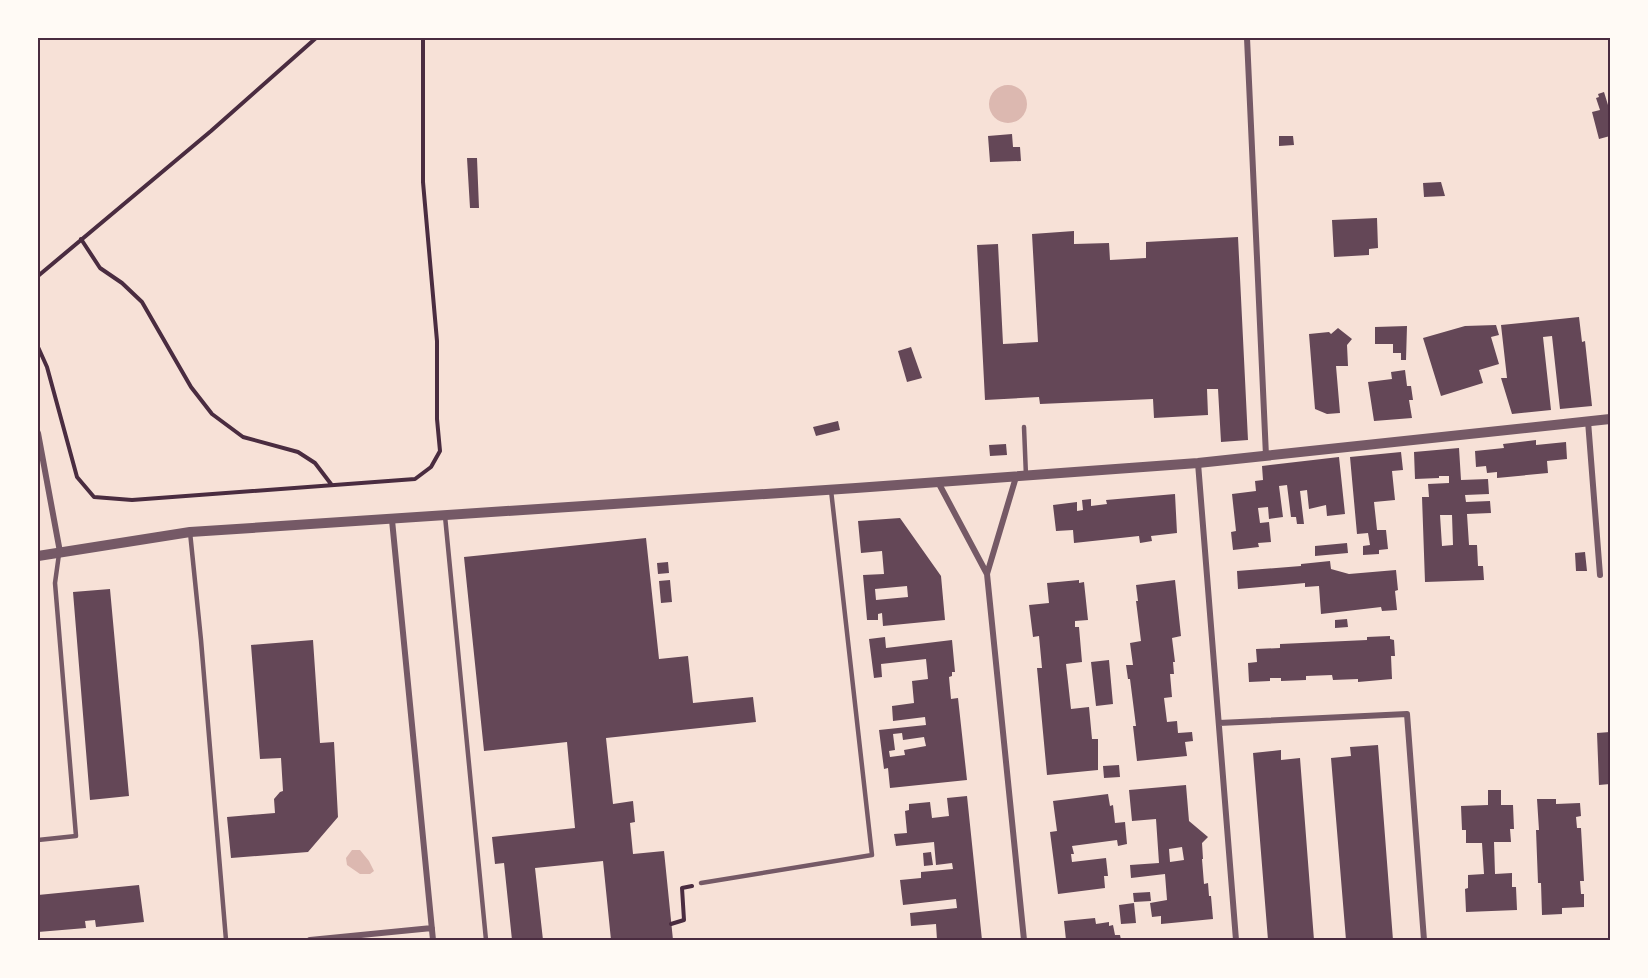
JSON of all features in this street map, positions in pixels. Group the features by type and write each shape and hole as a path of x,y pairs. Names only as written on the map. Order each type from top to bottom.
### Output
{"street":[{"path":"1247,38 1266,456"},
{"path":"38,556 190,532 831,490 1198,463 1611,419"},
{"path":"1588,421 1600,575"},
{"path":"38,433 60,552"},
{"path":"1198,463 1236,940"},
{"path":"987,574 1021,476"},
{"path":"938,482 987,574 1024,940"},
{"path":"392,520 433,940"},
{"path":"1219,723 1407,714 1424,940"},
{"path":"310,940 432,928"}],"lane":[{"path":"1021,476 1024,427"},
{"path":"701,884 872,855 831,490"},
{"path":"445,516 486,940"},
{"path":"190,532 226,940"},
{"path":"38,840 76,836 55,583 60,552"}],"path":[{"path":"38,276 316,38"},
{"path":"38,348 47,367 77,477 94,497 132,500 415,479 431,468 440,451 437,419 437,341 423,182 423,38"},
{"path":"81,239 100,268 122,283 141,302 191,387 212,414 243,437 298,452 315,464 331,484"},
{"path":"671,924 684,921 682,888 701,884"}],"shaded area":[{"path":"1008,85 1015,86 1021,91 1026,97 1026,111 1021,117 1015,122 1008,123 1001,122 995,117 990,111 989,104 990,97 995,91 1001,86"},
{"path":"352,850 360,850 374,871 370,874 360,874 347,865 346,858"}],"building":[{"path":"1604,92 1608,105 1610,104 1610,136 1599,139 1592,112 1600,110 1596,98 1599,97 1598,94"},
{"path":"1012,134 1013,147 1020,147 1021,161 990,162 988,136"},
{"path":"1279,136 1293,136 1294,145 1279,146"},
{"path":"467,158 477,158 479,208 470,208"},
{"path":"1441,182 1445,196 1424,197 1423,183"},
{"path":"1377,218 1378,248 1369,249 1369,255 1334,257 1332,220"},
{"path":"1074,231 1074,244 1109,243 1110,260 1146,258 1146,242 1238,237 1248,440 1221,442 1218,389 1207,389 1208,415 1154,418 1153,399 1040,404 1039,397 985,400 977,245 998,244 1003,344 1038,342 1032,234"},
{"path":"1579,317 1582,342 1585,341 1592,406 1560,409 1552,336 1543,337 1551,410 1512,414 1501,378 1507,378 1501,325"},
{"path":"1496,325 1499,335 1491,337 1499,364 1479,370 1483,383 1441,396 1423,338 1465,326"},
{"path":"1407,326 1406,360 1401,360 1401,353 1393,353 1393,344 1375,344 1375,327"},
{"path":"1338,328 1352,339 1347,345 1348,366 1336,366 1340,413 1327,414 1315,409 1309,334 1329,332 1331,334"},
{"path":"911,347 922,378 907,382 898,351"},
{"path":"1405,370 1407,386 1411,386 1413,400 1409,400 1412,418 1374,421 1368,382 1392,379 1391,372"},
{"path":"838,421 840,430 816,436 813,427"},
{"path":"1536,440 1536,445 1566,442 1567,459 1547,461 1548,473 1497,478 1497,472 1487,473 1486,466 1476,467 1475,451 1504,448 1503,444"},
{"path":"1006,444 1007,455 990,456 989,445"},
{"path":"1459,448 1461,480 1488,479 1489,494 1465,495 1466,502 1490,501 1491,513 1467,514 1469,545 1477,545 1478,566 1483,566 1484,580 1425,582 1422,497 1429,497 1428,484 1449,483 1449,476 1415,479 1414,452","holes":["1440,515 1452,515 1453,545 1442,546"]},
{"path":"1401,452 1403,470 1392,471 1395,500 1374,502 1377,530 1386,530 1388,549 1379,550 1379,554 1363,555 1363,546 1370,545 1368,533 1357,534 1350,457"},
{"path":"1339,457 1345,514 1327,516 1326,505 1309,509 1307,490 1300,491 1304,524 1297,524 1296,517 1291,517 1287,485 1279,486 1283,517 1269,519 1268,507 1258,508 1260,523 1269,522 1271,542 1258,543 1259,547 1233,550 1231,532 1236,531 1232,494 1256,491 1255,481 1263,480 1262,466"},
{"path":"1175,494 1177,533 1151,536 1152,541 1140,543 1139,536 1074,543 1073,530 1056,531 1053,505 1077,502 1077,511 1083,510 1082,500 1091,499 1091,506 1107,504 1106,500"},
{"path":"900,518 941,576 945,620 883,626 882,613 878,614 878,620 867,620 863,575 884,574 882,551 861,553 858,521","holes":["907,586 908,597 876,600 875,589"]},
{"path":"646,538 659,659 688,656 693,703 753,697 756,722 606,738 613,804 633,801 635,822 630,823 633,854 664,851 673,940 611,940 603,861 535,868 543,940 512,940 504,863 495,864 492,837 575,828 567,742 484,751 464,557"},
{"path":"1347,543 1348,553 1315,556 1315,546"},
{"path":"1585,552 1587,571 1576,571 1575,553"},
{"path":"1330,561 1331,569 1349,574 1396,570 1397,610 1382,611 1381,607 1321,614 1319,586 1305,587 1305,583 1238,589 1237,571 1301,566 1301,564"},
{"path":"668,562 669,573 658,574 657,563"},
{"path":"670,580 672,602 661,603 659,581"},
{"path":"1079,580 1079,583 1084,582 1088,620 1075,621 1075,627 1079,627 1082,662 1066,664 1071,709 1089,707 1092,739 1098,739 1098,770 1047,775 1037,668 1042,668 1039,636 1033,637 1029,605 1049,603 1047,583"},
{"path":"1175,580 1181,636 1172,638 1175,662 1173,662 1174,674 1170,674 1172,697 1164,698 1167,722 1177,721 1178,733 1192,732 1193,741 1185,742 1187,756 1137,761 1133,726 1136,726 1126,665 1133,665 1130,643 1141,641 1136,585"},
{"path":"110,589 129,796 90,800 73,592"},
{"path":"1347,619 1348,627 1335,628 1335,620"},
{"path":"1390,636 1390,639 1394,640 1395,656 1391,656 1392,679 1358,682 1358,679 1333,680 1332,675 1306,676 1306,680 1281,681 1281,678 1270,678 1270,681 1249,682 1248,663 1257,662 1256,649 1280,648 1280,644 1367,640 1367,637"},
{"path":"885,637 886,648 952,640 955,672 952,672 952,676 949,677 951,699 958,698 967,780 890,788 888,768 884,769 879,730 926,725 925,717 893,721 892,706 914,703 912,681 928,679 926,659 881,664 882,677 874,678 869,639","holes":["902,733 903,740 924,737 926,746 904,750 905,755 890,757 889,751 895,750 893,734"]},
{"path":"313,640 320,743 334,742 338,817 308,852 231,858 227,817 275,813 274,799 283,791 281,758 260,759 251,645"},
{"path":"1109,660 1113,704 1096,706 1091,662"},
{"path":"1610,732 1610,784 1599,785 1597,733"},
{"path":"1378,745 1393,940 1346,940 1331,758 1351,756 1350,747"},
{"path":"1281,750 1281,760 1300,758 1314,940 1268,940 1253,753"},
{"path":"1119,765 1120,777 1104,778 1103,766"},
{"path":"1186,785 1189,821 1208,837 1202,843 1202,859 1204,884 1208,883 1213,919 1161,924 1161,916 1152,917 1150,903 1167,900 1165,874 1131,878 1130,865 1159,863 1156,819 1132,821 1129,790","holes":["1182,847 1184,860 1170,862 1169,849"]},
{"path":"1488,790 1501,790 1501,805 1513,805 1514,829 1510,829 1511,842 1494,842 1495,874 1512,873 1512,887 1516,887 1517,910 1466,912 1465,889 1468,888 1468,875 1484,874 1482,843 1466,843 1466,830 1462,830 1461,806 1488,805"},
{"path":"1108,794 1110,806 1113,805 1115,823 1125,822 1127,844 1118,846 1117,840 1072,846 1074,854 1071,854 1072,862 1106,858 1108,876 1104,876 1105,888 1058,894 1050,832 1057,831 1053,801"},
{"path":"967,796 982,940 937,940 936,924 911,926 910,913 957,908 956,899 903,905 900,880 921,878 921,872 953,869 952,863 936,865 934,842 896,846 894,834 907,833 905,811 909,810 909,804 930,802 932,818 949,816 947,798"},
{"path":"1537,799 1556,799 1556,804 1580,803 1581,816 1576,817 1577,828 1581,828 1584,881 1580,881 1581,894 1584,894 1584,907 1562,908 1562,914 1542,915 1541,883 1538,883"},
{"path":"931,852 933,865 924,866 923,853"},
{"path":"139,885 144,922 96,927 95,920 85,921 86,928 38,932 38,895"},
{"path":"1150,892 1151,901 1134,902 1133,893"},
{"path":"1134,903 1136,923 1121,924 1119,905"},
{"path":"1095,918 1096,924 1109,922 1109,926 1113,925 1115,935 1120,935 1121,940 1066,940 1064,921"}]}
